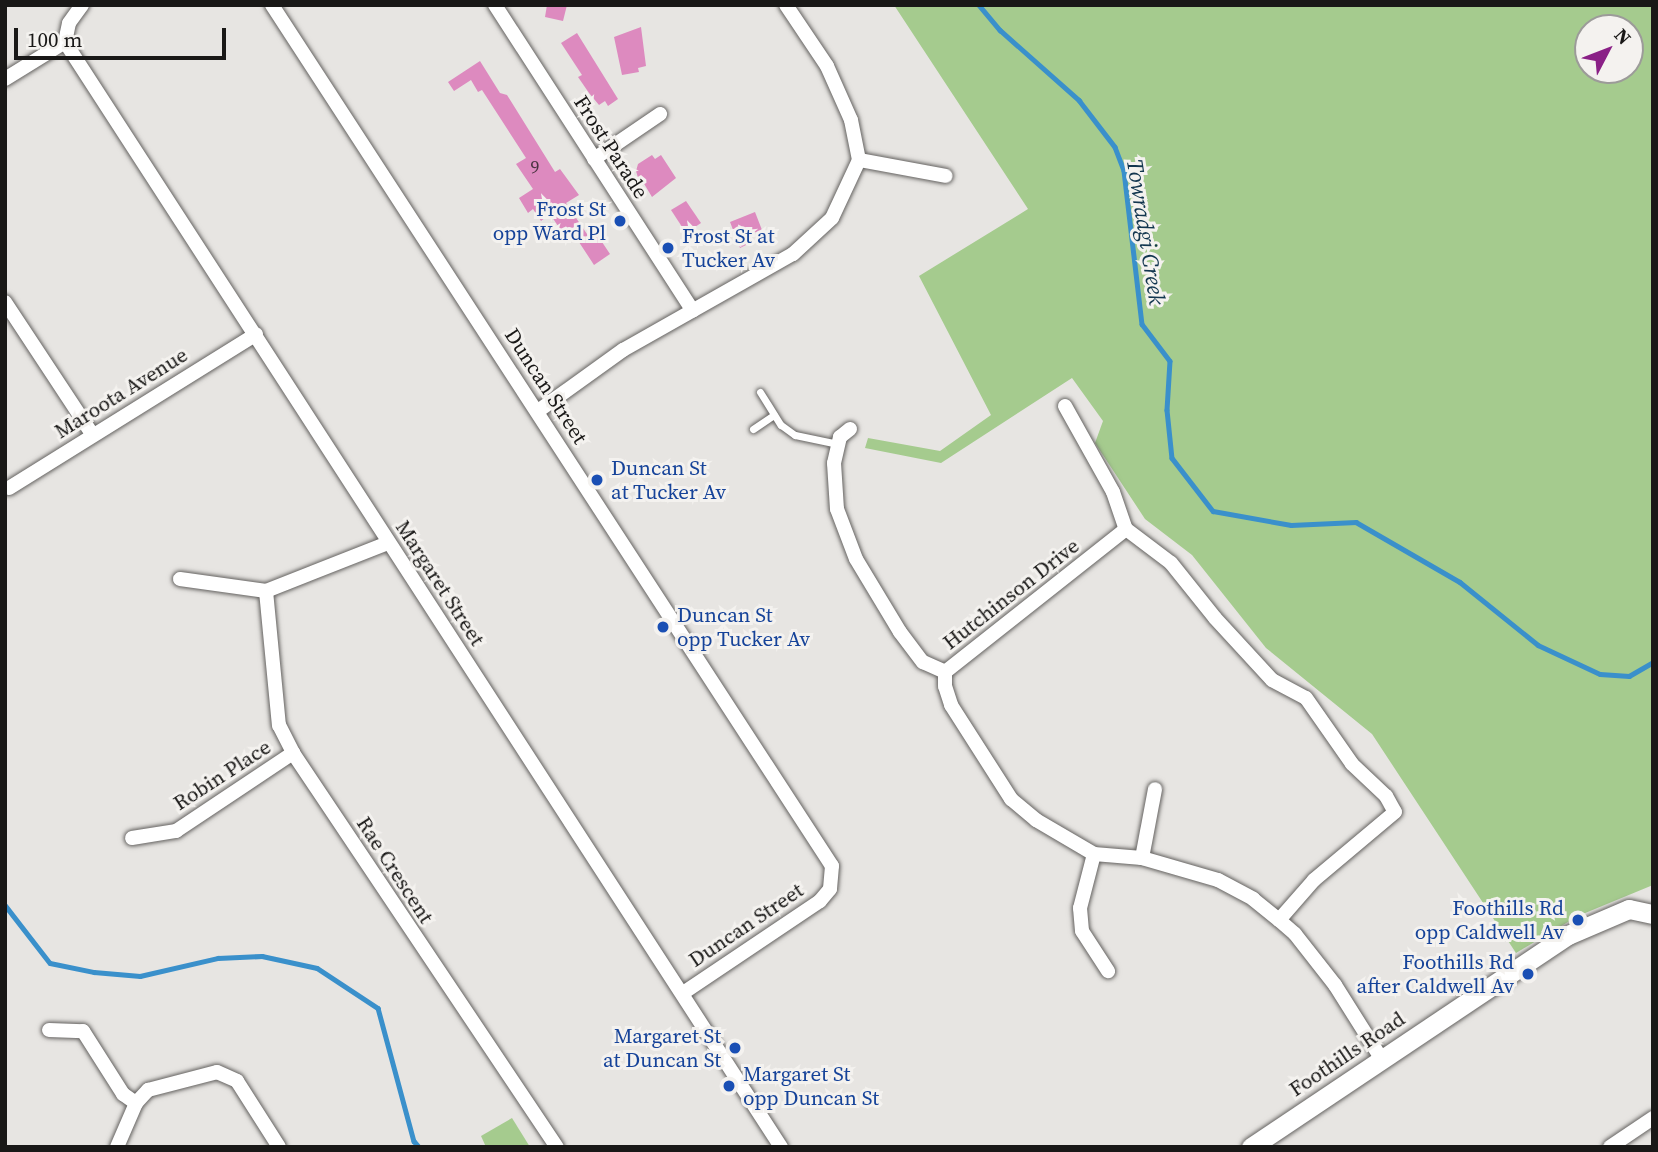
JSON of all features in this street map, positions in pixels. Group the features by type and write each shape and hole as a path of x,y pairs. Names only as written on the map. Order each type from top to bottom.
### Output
{"main road":[{"name":"Foothills Road","path":"1251,1147 1568,935 1629,909 1653,914"}],"street":[{"path":"5,79 65,42 69,23 82,5"},
{"name":"Duncan Street","path":"272,5 832,866 830,889 820,901 683,993"},
{"name":"Frost Parade","path":"495,5 693,311"},
{"path":"538,411 623,350 793,254 832,218 859,160 851,120 827,66 786,5"},
{"name":"Margaret Street","path":"65,42 781,1147"},
{"path":"594,159 660,114"},
{"path":"859,160 946,176"},
{"path":"5,302 92,434"},
{"name":"Maroota Avenue","path":"9,488 256,334"},
{"path":"1065,406 1113,492 1126,529 1171,563 1215,618 1272,680 1306,698 1352,764 1386,796 1395,812 1314,880 1279,920"},
{"path":"850,429 840,437 834,463 837,509 856,559 900,632 923,662 945,672"},
{"name":"Hutchinson Drive","path":"1126,529 945,672 945,687 951,705 1011,799 1035,820 1094,854 1142,858 1218,880 1253,900 1279,920 1295,934 1335,985 1381,1058"},
{"path":"180,579 266,591 388,543"},
{"name":"Rae Crescent","path":"266,591 279,725 293,753 556,1147"},
{"name":"Robin Place","path":"132,838 176,831 293,753"},
{"path":"1142,858 1155,789"},
{"path":"1094,854 1080,908 1082,931 1108,971"},
{"path":"49,1030 83,1031 123,1094 136,1103"},
{"path":"117,1147 136,1103 148,1090 217,1072 237,1081 279,1147"},
{"path":"1610,1147 1653,1118"}],"lane":[{"path":"760,392 781,425 794,435 838,444"},
{"path":"753,429 774,415"}],"green space":[{"path":"894,5 1653,5 1653,885 1578,916 1516,953 1372,734 1266,648 1192,555 1145,519 1095,443 1103,421 1072,378 941,463 865,448 868,438 940,451 991,415 919,276 1028,209"},
{"path":"512,1118 530,1147 486,1147 481,1136"}],"building":[{"path":"547,5 567,5 563,21 545,17"},
{"path":"641,27 646,66 638,68 639,72 622,75 614,37"},
{"path":"577,33 618,99 608,106 605,101 599,105 589,93 578,77 582,75 561,43"},
{"path":"480,61 500,93 507,95 555,172 560,169 579,195 566,203 589,237 596,233 610,254 594,265 575,236 568,241 550,214 541,221 533,209 528,213 519,198 533,189 516,164 526,158 482,90 478,92 471,80 454,91 448,82"},
{"path":"652,155 655,159 661,155 676,178 652,197 643,182 639,181 636,171 638,164"},
{"path":"686,201 701,223 686,233 671,210"},
{"path":"755,212 762,230 747,235 750,243 740,248 730,222"}],"waterway":[{"name":"Towradgi Creek","path":"979,5 1000,30 1079,100 1115,147 1124,171 1142,324 1170,361 1167,410 1172,458 1213,511 1291,525 1356,522 1460,582 1538,645 1600,674 1629,676 1653,662"},
{"path":"5,905 50,963 94,972 140,976 218,958 262,956 317,968 378,1008 414,1141 419,1147"}],"place":[{"name":"Frost St opp Ward Pl","path":"620,221"},
{"name":"Frost St at Tucker Av","path":"668,248"},
{"name":"Duncan St at Tucker Av","path":"597,480"},
{"name":"Duncan St opp Tucker Av","path":"663,627"},
{"name":"Foothills Rd opp Caldwell Av","path":"1578,920"},
{"name":"Foothills Rd after Caldwell Av","path":"1528,974"},
{"name":"Margaret St at Duncan St","path":"735,1048"},
{"name":"Margaret St opp Duncan St","path":"729,1086"}]}
